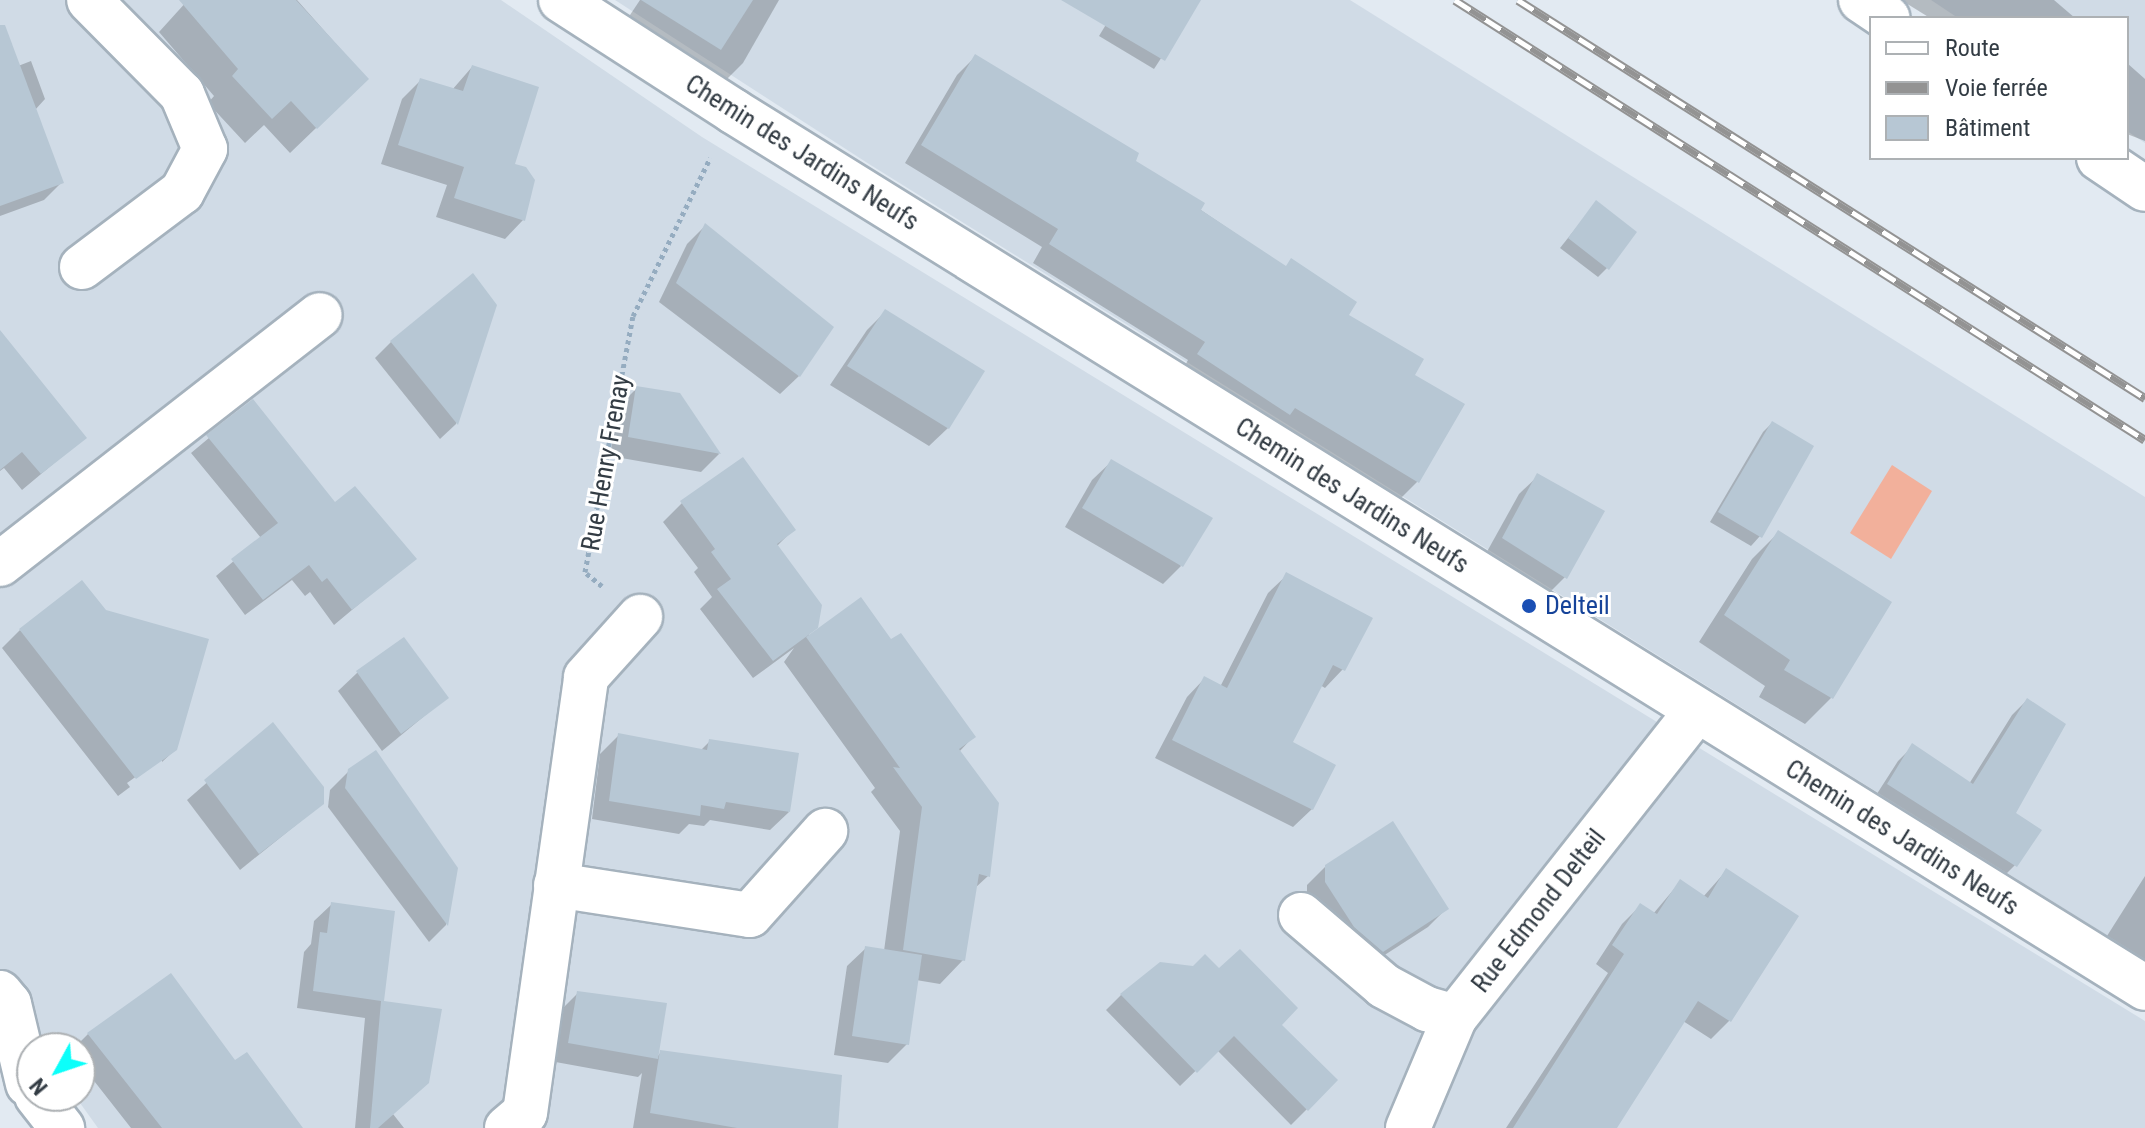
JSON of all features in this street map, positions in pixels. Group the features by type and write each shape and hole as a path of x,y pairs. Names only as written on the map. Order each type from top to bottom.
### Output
{"street":[{"path":"82,267 182,192 205,149 182,94 89,0"},
{"name":"Chemin des Jardins Neufs","path":"561,0 733,111 2145,988"},
{"path":"1861,0 1885,16"},
{"path":"2102,160 2145,189"},
{"path":"0,564 320,315"},
{"path":"507,1128 525,1113 586,677 640,617"},
{"name":"Rue Edmond Delteil","path":"1408,1128 1455,1017 1697,711"},
{"path":"556,885 750,915 825,831"},
{"path":"1301,915 1384,986 1427,1009 1455,1017"},
{"path":"0,993 9,1004 16,1032"},
{"path":"0,1050 16,1070"},
{"path":"49,1112 62,1128"}],"path":[{"name":"Rue Henry Frenay","path":"640,617 585,572 633,316 733,111"}],"shaded area":[{"path":"0,0 501,0 702,137 2145,1021 2145,1128 98,1128 86,1112 96,1112 96,1032 28,1032 0,999"},
{"path":"615,0 1350,0 2145,497 2145,959 869,164"},
{"path":"1931,0 2145,0 2145,143 2129,132 2129,16 1955,16"},
{"path":"1892,465 1932,491 1891,559 1850,533"}],"building":[{"path":"179,0 296,0 369,79 317,129 291,101 272,119 232,76 238,69"},
{"path":"641,0 753,0 721,50"},
{"path":"1061,0 1201,0 1165,61"},
{"path":"0,25 5,25 64,183 0,206"},
{"path":"975,54 1139,153 1136,161 1205,203 1201,210 1286,266 1291,258 1357,302 1349,315 1424,359 1415,375 1465,404 1419,483 1295,408 1290,415 1197,354 1205,342 1049,244 1058,229 921,145"},
{"path":"472,65 539,87 515,164 526,167 535,180 525,221 454,198 464,167 398,145 420,78 463,91"},
{"path":"1596,200 1637,232 1609,270 1568,238"},
{"path":"705,223 834,327 800,377 676,283"},
{"path":"473,273 497,305 458,425 390,341"},
{"path":"885,309 985,371 949,429 847,366"},
{"path":"0,330 87,438 41,474 22,452 0,470"},
{"path":"636,386 680,393 721,454 628,437"},
{"path":"253,399 335,502 355,486 417,559 352,610 327,578 322,582 309,565 263,600 231,559 278,523 206,435"},
{"path":"1772,421 1814,446 1762,538 1718,512"},
{"path":"743,457 796,530 777,544 822,605 818,628 773,661 717,589 731,579 711,552 715,549 680,501"},
{"path":"1111,459 1213,518 1183,567 1082,508"},
{"path":"1537,473 1605,511 1567,579 1502,538"},
{"path":"1778,530 1892,602 1833,699 1784,670 1790,660 1724,615"},
{"path":"1286,572 1373,618 1345,671 1333,665 1293,742 1336,765 1313,810 1172,740 1204,676 1227,688"},
{"path":"82,580 106,610 209,639 177,750 136,779 19,629"},
{"path":"861,597 891,639 901,633 976,737 959,749 999,803 990,877 979,874 965,961 903,950 922,807 893,767 900,768 806,637"},
{"path":"404,637 449,698 401,734 356,671"},
{"path":"2027,698 2066,724 2016,813 2042,830 2017,867 1887,784 1912,743 1973,784"},
{"path":"273,722 324,787 324,804 259,854 204,780"},
{"path":"618,733 707,750 709,739 799,753 790,812 726,802 724,809 701,805 700,816 609,801"},
{"path":"376,750 458,868 448,926 345,788 348,769"},
{"path":"1393,821 1449,909 1383,952 1354,927 1325,882 1325,865"},
{"path":"1726,868 1799,916 1731,1022 1698,1001 1617,1128 1513,1128 1624,954 1612,945 1640,903 1657,914 1680,879 1708,898"},
{"path":"331,902 395,911 384,1001 442,1009 429,1083 378,1128 370,1128 381,1001 313,991 320,932 327,933"},
{"path":"865,946 922,955 909,1045 852,1036"},
{"path":"1240,949 1298,1008 1282,1025 1338,1080 1308,1111 1234,1036 1197,1073 1120,994 1160,962 1193,966 1205,954 1219,968"},
{"path":"171,973 235,1060 247,1052 303,1128 162,1128 96,1044 96,1032 88,1032"},
{"path":"577,991 667,1003 658,1059 568,1043"},
{"path":"660,1050 842,1075 838,1128 737,1128 650,1113"}],"railway":[{"path":"1455,0 2145,440"},
{"path":"1518,0 2145,398"}],"place":[{"name":"Delteil","path":"1529,606"}]}
